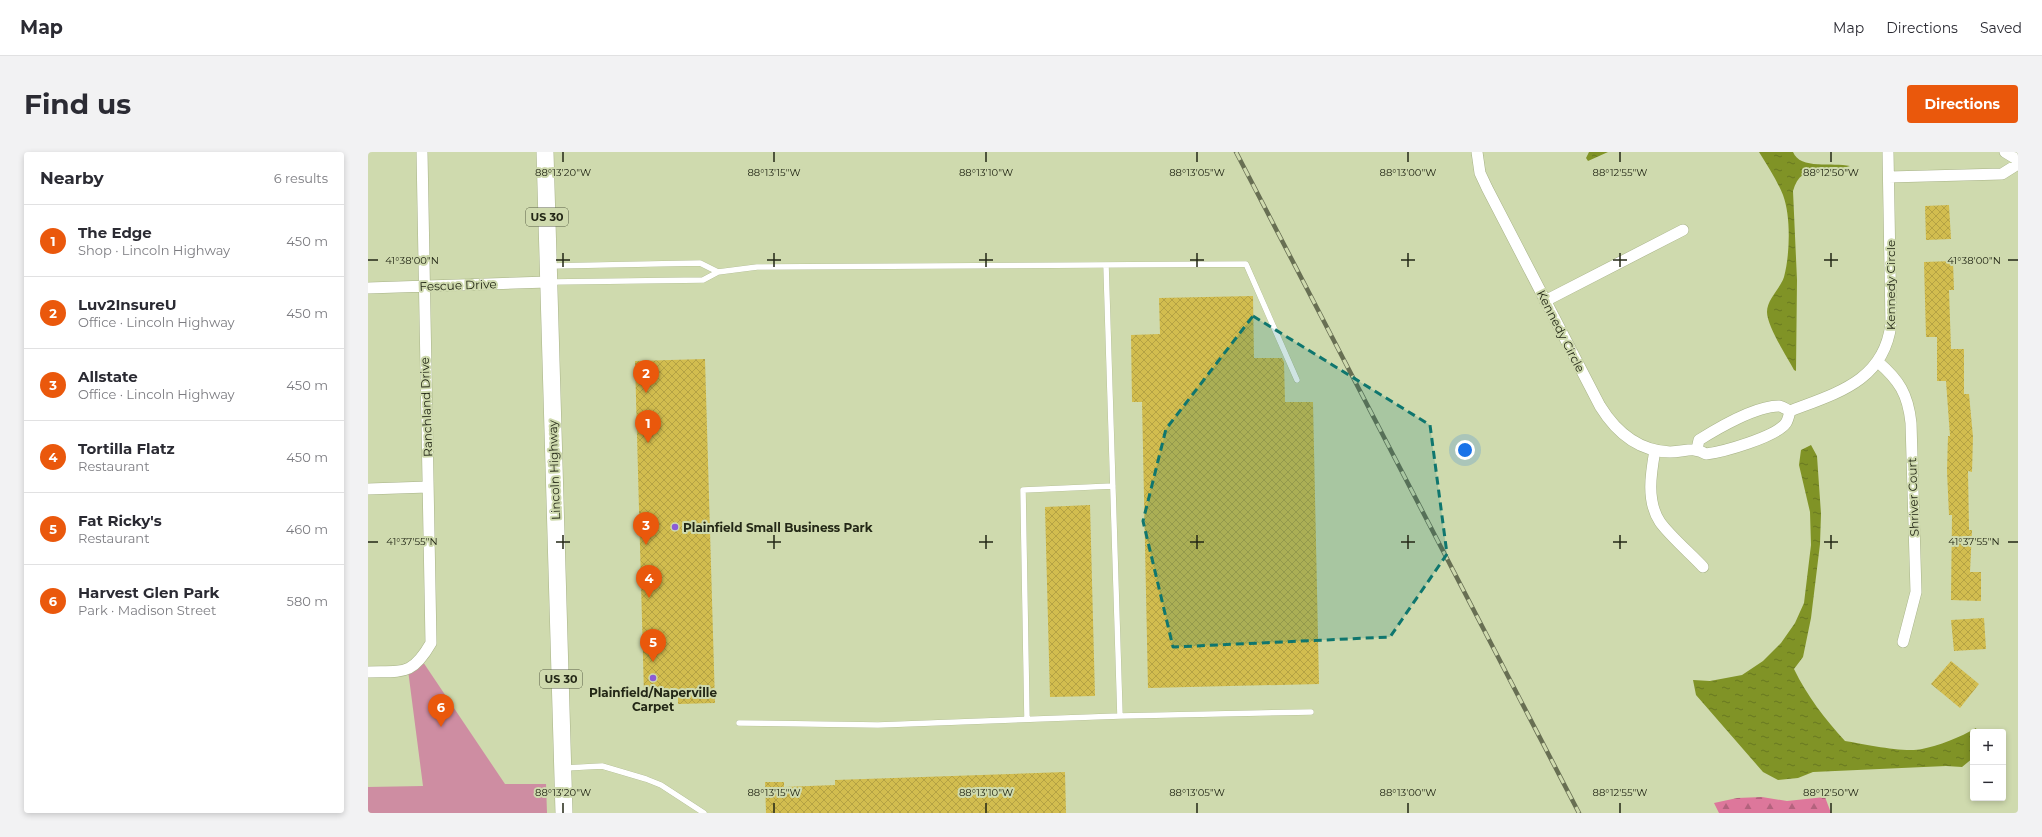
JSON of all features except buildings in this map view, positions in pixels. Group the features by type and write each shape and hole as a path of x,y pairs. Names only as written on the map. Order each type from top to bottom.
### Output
{"main road":[{"name":"Lincoln Highway","path":"545,152 564,813"}],"street":[{"name":"Ranchland Drive","path":"368,672 408,670 421,659 431,643 423,286 422,152"},
{"name":"Kennedy Circle","path":"1477,152 1480,173 1487,188 1608,419 1627,438 1637,444 1655,450 1670,452 1697,449 1706,454 1745,444 1781,427 1786,423 1790,411 1852,385 1878,362 1890,337 1891,324 1888,152"},
{"path":"2005,152 2018,160"},
{"path":"1889,177 2002,174 2018,164"},
{"path":"1545,301 1683,230"},
{"name":"Fescue Drive","path":"368,288 423,286 548,274"},
{"name":"Shriver Court","path":"1878,362 1900,383 1910,409 1916,592 1903,642"},
{"path":"1697,449 1699,440 1722,426 1751,413 1780,406 1790,411"},
{"path":"1655,450 1650,483 1652,500 1660,522 1703,567"},
{"path":"368,489 428,487"}],"lane":[{"path":"548,274 700,263 718,272"},
{"path":"548,274 703,280 718,272 757,267 1246,264 1296,380"},
{"path":"1106,265 1120,716"},
{"path":"1028,719 1023,490 1113,486"},
{"path":"739,723 878,725 1120,716 1311,712"},
{"path":"563,768 602,766 646,779 661,785 704,813"}],"highlighted area":[{"path":"1253,316 1430,425 1447,554 1390,637 1173,647 1143,521 1166,429"}],"green space":[{"path":"1762,797 1787,801 1825,797 1831,813 1719,813 1714,803 1737,798"}],"shaded area":[{"path":"421,659 505,784 546,784 547,813 368,813 368,787 423,786 408,670"}],"water":[{"path":"1589,152 1608,152 1588,161 1586,158"},
{"path":"1759,152 1793,152 1797,158 1810,163 1850,166 1816,170 1802,175 1797,181 1793,191 1797,280 1796,371 1794,370 1778,341 1768,318 1767,312 1769,303 1784,277 1788,258 1789,236 1786,204 1783,195 1775,178"},
{"path":"1811,445 1817,456 1821,514 1820,544 1811,618 1803,657 1794,669 1817,707 1845,741 1884,748 1914,750 1928,748 1970,731 1970,760 1962,767 1946,766 1813,772 1798,778 1778,780 1763,772 1696,695 1693,680 1710,681 1742,675 1763,661 1781,643 1795,623 1804,603 1811,545 1810,512 1799,465 1801,450"}],"railway":[{"path":"1236,152 1579,813"}],"place":[{"name":"Luv2InsureU","path":"646,393"},
{"name":"The Edge","path":"648,443"},
{"name":"Plainfield Small Business Park","path":"675,527"},
{"name":"Allstate","path":"646,545"},
{"name":"Tortilla Flatz","path":"649,598"},
{"name":"Fat Ricky's","path":"653,662"},
{"name":"Plainfield/Naperville Carpet","path":"653,678"},
{"name":"Harvest Glen Park","path":"441,727"}]}
